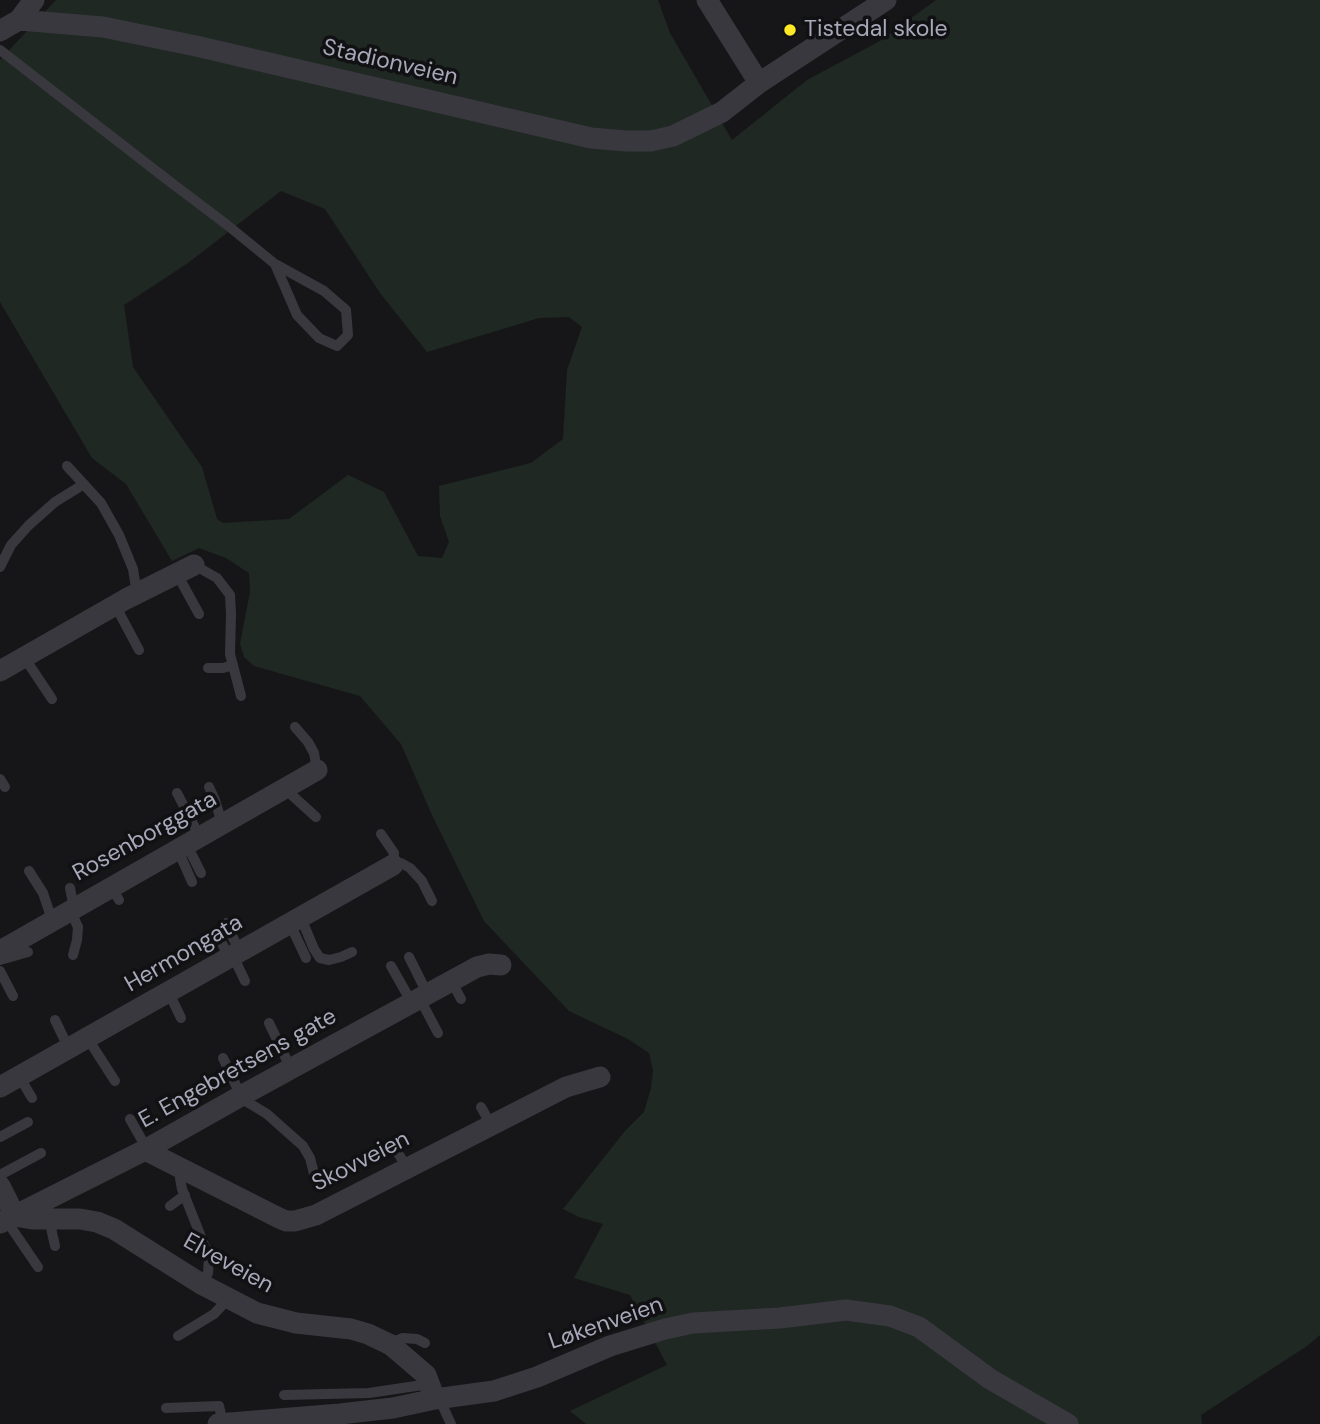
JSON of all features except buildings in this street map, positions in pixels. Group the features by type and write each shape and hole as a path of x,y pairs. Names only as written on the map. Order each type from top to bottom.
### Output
{"street":[{"path":"0,31 19,20 34,0"},
{"path":"707,0 759,83"},
{"name":"Stadionveien","path":"19,20 103,27 342,79 591,138 651,141 673,135 722,111 759,83 886,0"},
{"path":"0,671 24,657 70,640 115,606 186,570"},
{"name":"Rosenborggata","path":"0,951 66,907 115,894 188,844 317,770"},
{"name":"Hermongata","path":"0,1087 393,865"},
{"name":"E. Engebretsens gate","path":"7,1220 146,1149 420,999 456,991 477,967 501,965"},
{"name":"Skovveien","path":"146,1149 286,1221 295,1222 411,1170 486,1116 600,1077"},
{"path":"0,1186 7,1220"},
{"name":"Elveveien","path":"7,1220 80,1219 97,1222 132,1238 203,1285 257,1313 296,1323 351,1329 388,1344 426,1375 434,1394"},
{"name":"Løkenveien","path":"221,1424 393,1408 434,1394 494,1391 537,1377 610,1346 665,1329 693,1323 780,1318 846,1310 890,1316 919,1327 990,1379 1068,1424"}],"lane":[{"path":"0,50 275,264 324,291 346,310 348,335 337,346 319,338 297,315 275,264"},
{"path":"67,466 101,503 119,535 133,569 137,594"},
{"path":"0,567 11,545 29,525 55,502 84,484"},
{"path":"186,570 199,614"},
{"path":"186,570 217,578 230,594 230,654 241,696"},
{"path":"115,606 139,650"},
{"path":"24,657 52,699"},
{"path":"208,668 233,665"},
{"path":"295,727 314,753 317,770"},
{"path":"209,788 222,824"},
{"path":"284,788 316,817"},
{"path":"177,793 188,844 192,882"},
{"path":"382,834 394,853 393,865 401,863 410,868 422,880 432,901"},
{"path":"188,844 201,873"},
{"path":"29,870 43,893 66,907 78,927 73,955"},
{"path":"295,921 320,958 329,961 352,952"},
{"path":"295,921 306,958"},
{"path":"226,923 234,955 245,981"},
{"path":"215,931 234,955"},
{"path":"0,960 28,952"},
{"path":"409,957 420,999"},
{"path":"391,966 420,999 438,1032"},
{"path":"0,971 13,996"},
{"path":"169,993 181,1018"},
{"path":"55,1020 69,1049"},
{"path":"269,1023 291,1069"},
{"path":"88,1039 114,1081"},
{"path":"223,1058 240,1096 267,1114 303,1146 310,1158 317,1185"},
{"path":"19,1076 32,1098"},
{"path":"130,1119 146,1149"},
{"path":"0,1137 27,1122"},
{"path":"393,1146 411,1170"},
{"path":"0,1175 41,1153"},
{"path":"183,1169 180,1178 185,1195 209,1256 208,1273 203,1285"},
{"path":"170,1206 185,1195"},
{"path":"49,1219 55,1246"},
{"path":"7,1220 38,1267"},
{"path":"178,1336 214,1314 229,1298"},
{"path":"388,1344 404,1338 425,1343"},
{"path":"284,1395 434,1394 451,1424"},
{"path":"166,1408 219,1406 221,1424"}],"shaded area":[{"path":"56,0 658,0 670,33 732,140 807,80 880,41 936,0 1320,0 1320,1335 1201,1415 1202,1424 586,1424 570,1411 667,1365 630,1295 574,1278 603,1224 563,1209 625,1131 644,1112 653,1070 649,1053 628,1039 569,1011 484,921 401,744 360,696 254,666 244,657 240,644 250,592 249,573 226,558 199,548 172,561 126,484 92,458 0,302 0,60","holes":["281,191 325,209 380,293 427,352 539,318 569,317 582,327 567,370 563,439 531,463 439,486 440,516 449,542 442,558 418,556 384,492 348,475 289,519 223,523 217,519 202,467 133,367 124,305 188,263"]}],"place":[{"name":"Tistedal skole","path":"790,30"}]}
